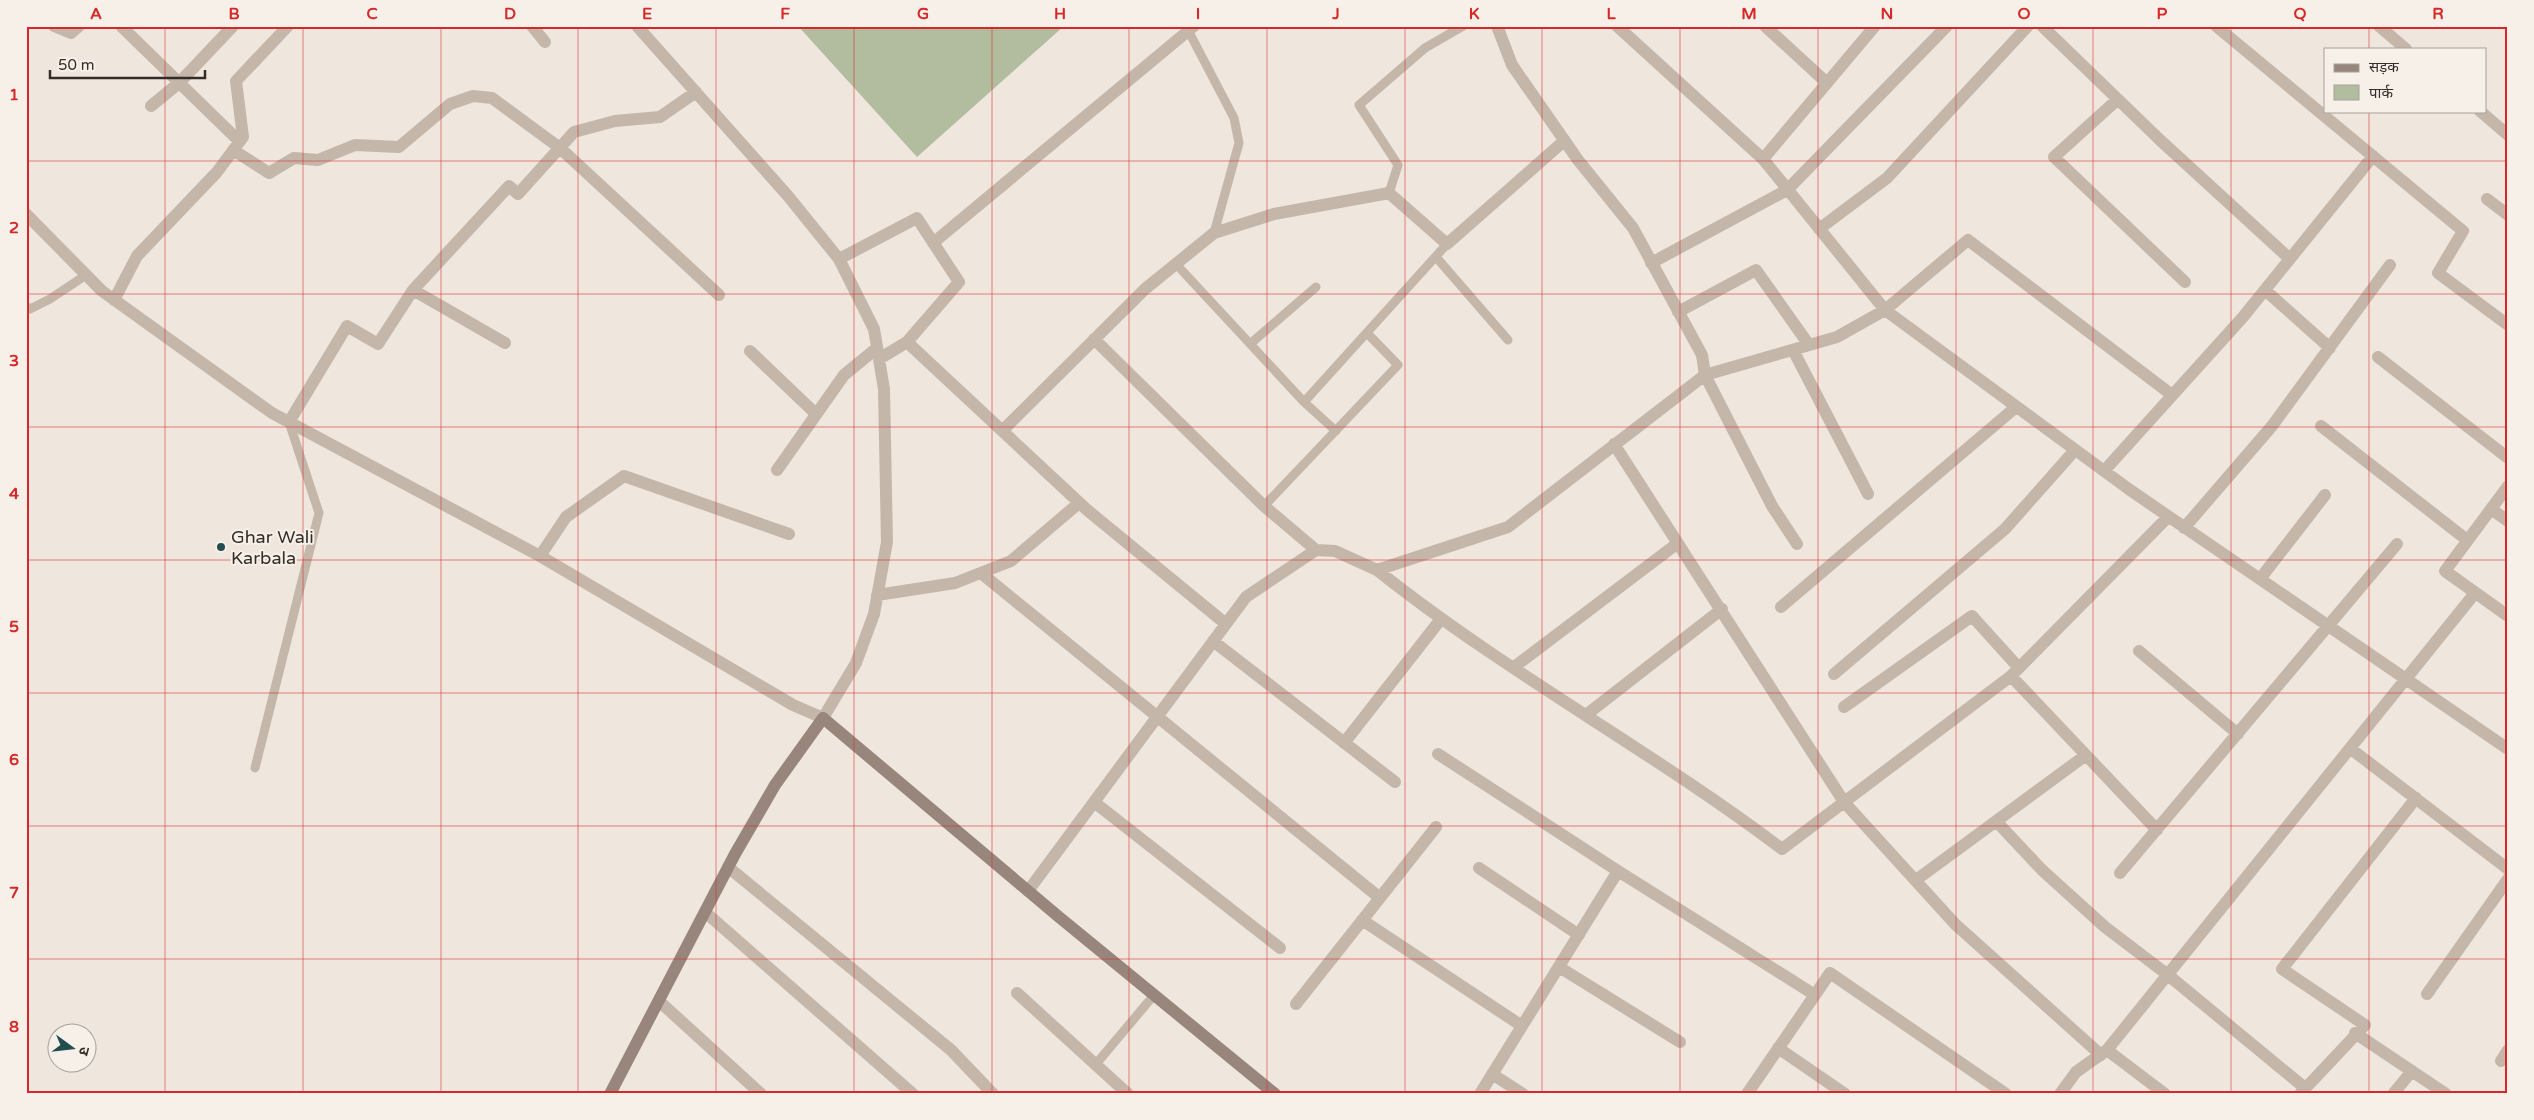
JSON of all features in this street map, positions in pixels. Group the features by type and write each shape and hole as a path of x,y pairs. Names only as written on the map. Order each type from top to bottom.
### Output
{"street":[{"path":"54,26 71,33 80,26"},
{"path":"121,26 179,82 236,145 269,173 294,158 318,160 356,144 399,148 450,104 473,96 492,98 560,148 719,296"},
{"path":"151,106 179,82 233,26"},
{"path":"114,300 137,256 217,172 243,137 236,82 288,26"},
{"path":"532,26 545,42"},
{"path":"610,1094 728,867 776,785 823,718 856,663 874,614 887,542 884,389 874,329 839,259 788,196 637,26"},
{"path":"1497,26 1512,65 1564,141 1633,228 1702,355 1705,375 1772,506 1797,544"},
{"path":"1617,26 1763,159 1884,310 2184,528 2508,749"},
{"path":"1765,26 1827,83"},
{"path":"1763,159 1875,26"},
{"path":"1652,263 1788,190 1947,26"},
{"path":"1819,229 1887,178 2028,26"},
{"path":"2042,26 2117,100 2290,258"},
{"path":"2216,26 2463,231 2438,273 2508,325"},
{"path":"2379,26 2405,48"},
{"path":"933,243 1192,29"},
{"path":"289,422 347,326 378,344 413,290 509,186 518,194 574,132 615,121 660,117 696,92"},
{"path":"2117,100 2054,157 2185,282"},
{"path":"2481,112 2508,135"},
{"path":"1002,431 1145,289 1214,233 1274,214 1388,193 1447,244 1564,141"},
{"path":"2104,471 2264,290 2373,156"},
{"path":"2487,199 2508,215"},
{"path":"26,214 86,275 114,300 272,413 540,556 794,705 823,718 1028,891 1276,1094"},
{"path":"777,470 844,375 878,354 906,342 959,282 917,218 839,259"},
{"path":"1377,570 1508,527 1705,375 1837,337 1884,310 1968,240 2172,395"},
{"path":"2184,528 2272,426 2390,266"},
{"path":"1678,312 1756,270 1809,345"},
{"path":"413,290 505,343"},
{"path":"2264,290 2330,348"},
{"path":"1094,340 1264,506 1316,550"},
{"path":"906,342 1079,503 1226,624"},
{"path":"1793,350 1868,494"},
{"path":"750,351 816,414"},
{"path":"2378,357 2508,458"},
{"path":"1781,608 2016,407"},
{"path":"2321,426 2467,540"},
{"path":"1614,444 1722,609 1844,802 1955,924 2104,1052 2165,1094"},
{"path":"1834,674 2005,529 2075,450"},
{"path":"540,556 566,517 624,476 790,534"},
{"path":"2508,486 2445,571 2508,616"},
{"path":"2260,579 2325,495"},
{"path":"878,595 955,583 1010,561 1079,503"},
{"path":"2491,509 2508,521"},
{"path":"1028,891 1246,597 1316,550 1335,551 1377,570 1441,619 1720,802 1782,850 2015,672 2168,516"},
{"path":"1514,667 1678,542"},
{"path":"2120,873 2397,544"},
{"path":"980,573 1380,898"},
{"path":"2060,1094 2076,1072 2104,1052 2168,975 2475,593"},
{"path":"1586,715 1722,609"},
{"path":"1844,707 1972,616 2015,672 2086,755 2156,830"},
{"path":"1344,743 1441,619"},
{"path":"1213,641 1395,782"},
{"path":"2139,651 2238,734"},
{"path":"2351,749 2508,869"},
{"path":"1438,754 1618,871 1815,995"},
{"path":"1916,880 2086,755"},
{"path":"1996,821 2042,870 2105,927 2168,975 2302,1091 2365,1024 2282,969 2416,798"},
{"path":"1094,802 1280,948"},
{"path":"1296,1004 1436,826"},
{"path":"728,867 951,1050 993,1094"},
{"path":"1479,868 1579,935"},
{"path":"1480,1094 1618,871"},
{"path":"2428,994 2508,879"},
{"path":"705,912 913,1094"},
{"path":"1362,920 1522,1026"},
{"path":"1558,967 1680,1042"},
{"path":"1746,1094 1830,973 2006,1094"},
{"path":"1017,993 1128,1094"},
{"path":"659,1001 760,1094"},
{"path":"2355,1033 2446,1094"},
{"path":"1778,1048 1844,1094"},
{"path":"2500,1061 2508,1050"},
{"path":"2393,1094 2412,1072"},
{"path":"1492,1074 1523,1094"}],"lane":[{"path":"1388,193 1398,166 1360,105 1425,48 1463,26"},
{"path":"1192,29 1234,118 1239,143 1214,233"},
{"path":"1304,402 1447,244"},
{"path":"1436,257 1508,340"},
{"path":"1176,264 1304,402 1336,431"},
{"path":"27,309 50,299 86,275"},
{"path":"1250,344 1316,287"},
{"path":"1264,506 1398,365 1367,333"},
{"path":"255,768 319,513 289,422"},
{"path":"1096,1064 1154,995"}],"green space":[{"path":"798,26 1064,26 917,157"}],"place":[{"name":"Ghar Wali Karbala","path":"221,547"}]}
